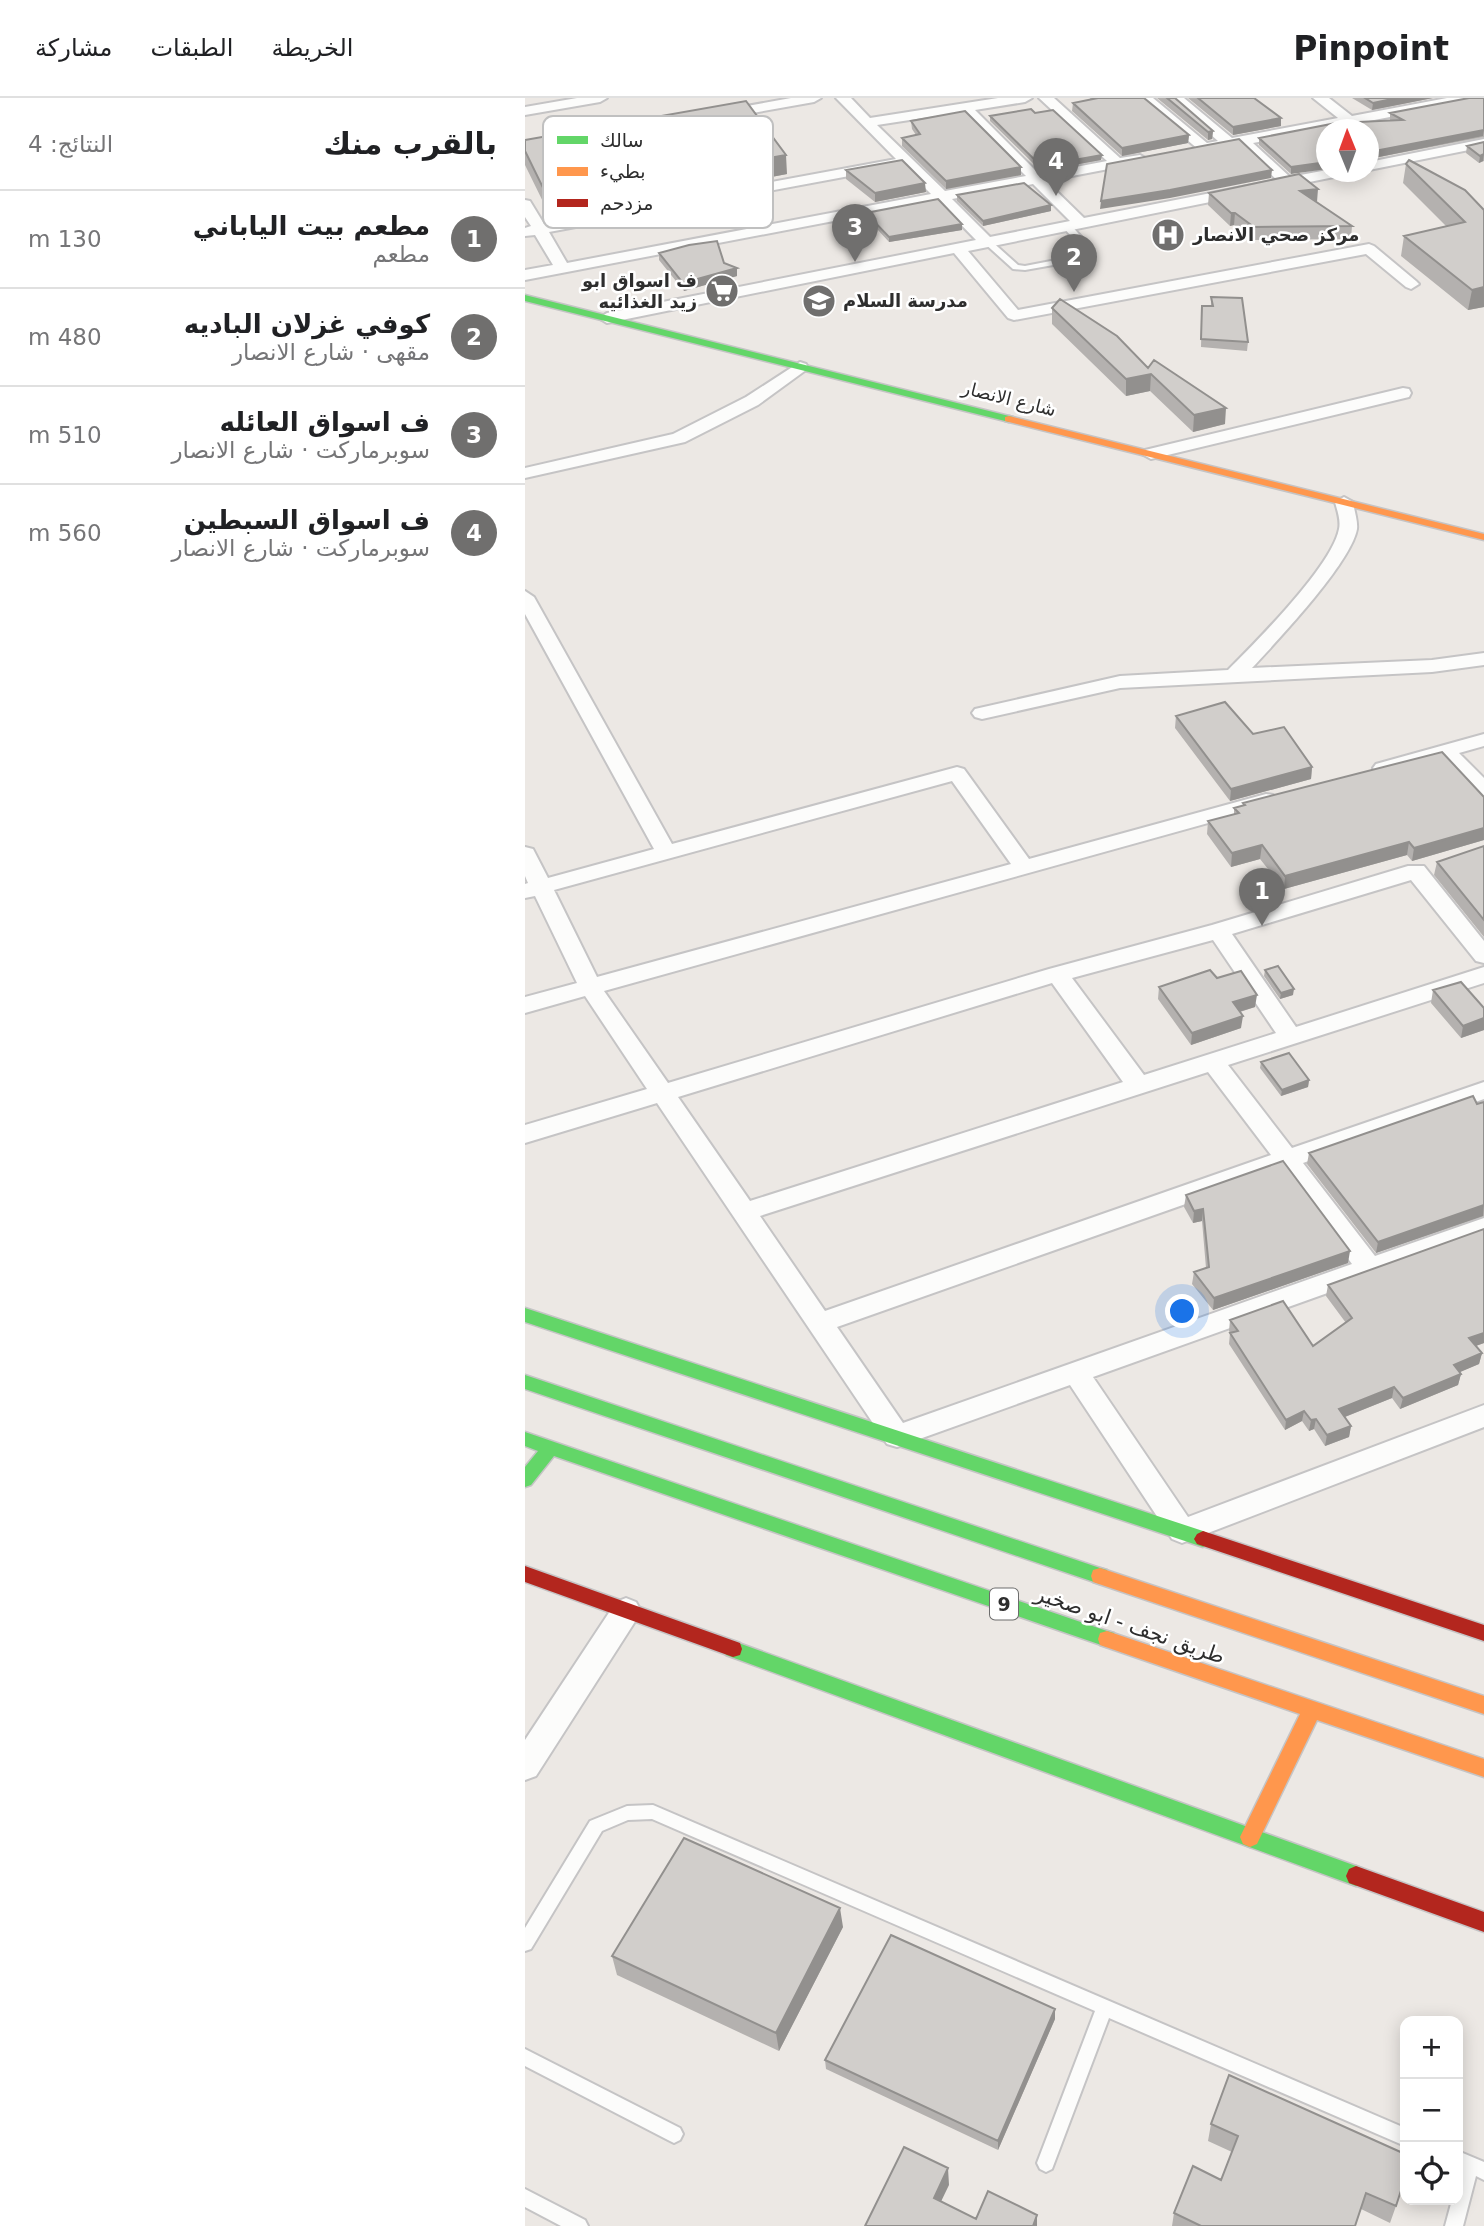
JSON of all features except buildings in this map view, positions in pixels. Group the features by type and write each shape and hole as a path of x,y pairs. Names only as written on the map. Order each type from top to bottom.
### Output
{"main road":[{"name":"شارع الانصار","path":"525,298 1484,537"},
{"path":"525,1315 897,1436 1484,1633"},
{"name":"طريق نجف - ابو صخير","path":"525,1382 1484,1705"},
{"name":"طريق نجف - ابو صخير","path":"525,1439 1484,1769"},
{"path":"525,1480 549,1448"},
{"path":"525,1574 1484,1922"},
{"path":"1250,1837 1312,1710"}],"street":[{"path":"525,111 600,98"},
{"path":"715,116 814,98"},
{"path":"843,98 986,241"},
{"path":"868,122 1025,98"},
{"path":"1046,98 1118,164"},
{"path":"1145,98 1198,149 1316,126"},
{"path":"1176,98 1287,182"},
{"path":"1320,98 1348,119"},
{"path":"1353,119 1431,101 1469,98"},
{"path":"965,107 1037,178 1072,224"},
{"path":"1379,164 1484,143"},
{"path":"773,228 1154,157"},
{"path":"773,186 906,161"},
{"path":"607,318 1316,176"},
{"path":"525,204 562,267"},
{"path":"525,232 546,228"},
{"path":"525,275 771,228"},
{"path":"957,247 1014,315 1369,249 1411,284"},
{"path":"525,473 679,438 751,401 800,367"},
{"path":"1151,454 1403,393"},
{"path":"1234,675 1258,652 1327,567 1348,530 1344,502"},
{"path":"525,597 666,852"},
{"path":"982,713 1121,682 1431,666 1484,659"},
{"path":"1367,772 1484,740"},
{"path":"1446,751 1484,790"},
{"path":"533,889 957,773 1024,867"},
{"path":"525,1005 1287,794"},
{"path":"525,854 533,889 590,987 897,1436 1484,1227"},
{"path":"525,1134 1057,974 1219,931 1439,863"},
{"path":"1416,871 1484,956"},
{"path":"1219,931 1290,1036"},
{"path":"1057,974 1138,1085"},
{"path":"744,1212 1484,975"},
{"path":"1212,1061 1369,1266"},
{"path":"820,1322 1484,1090"},
{"path":"1075,1372 1182,1531 1484,1416"},
{"path":"525,1766 626,1611"}],"lane":[{"path":"986,241 1016,267 1025,268 1090,256 1091,253 1072,224"},
{"path":"525,1943 596,1826 627,1813 653,1812 1400,2135"},
{"path":"1046,2163 1105,2007"},
{"path":"525,2057 674,2133"},
{"path":"1454,2226 1471,2166"},
{"path":"525,2198 579,2226"}],"traffic: fast":[{"path":"525,298 1009,419"},
{"path":"525,1315 1203,1539"},
{"path":"525,1382 1100,1576"},
{"path":"525,1439 1107,1639"},
{"path":"525,1480 550,1448"},
{"path":"733,1649 1356,1876"}],"traffic: slow":[{"path":"1009,419 1484,537"},
{"path":"1100,1576 1484,1705"},
{"path":"1107,1639 1484,1768"},
{"path":"1250,1837 1312,1710"}],"traffic: jam":[{"path":"1203,1539 1484,1633"},
{"path":"525,1574 733,1649"},
{"path":"1356,1876 1484,1922"}],"place":[{"name":"ف اسواق السبطين","path":"1056,196"},
{"name":"مركز صحي الانصار","path":"1168,235"},
{"name":"ف اسواق العائله","path":"855,262"},
{"name":"ف اسواق ابو زيد الغذائيه","path":"722,291"},
{"name":"كوفي غزلان الباديه","path":"1074,292"},
{"name":"مدرسة السلام","path":"819,301"},
{"name":"مطعم بيت الياباني","path":"1262,926"}]}
